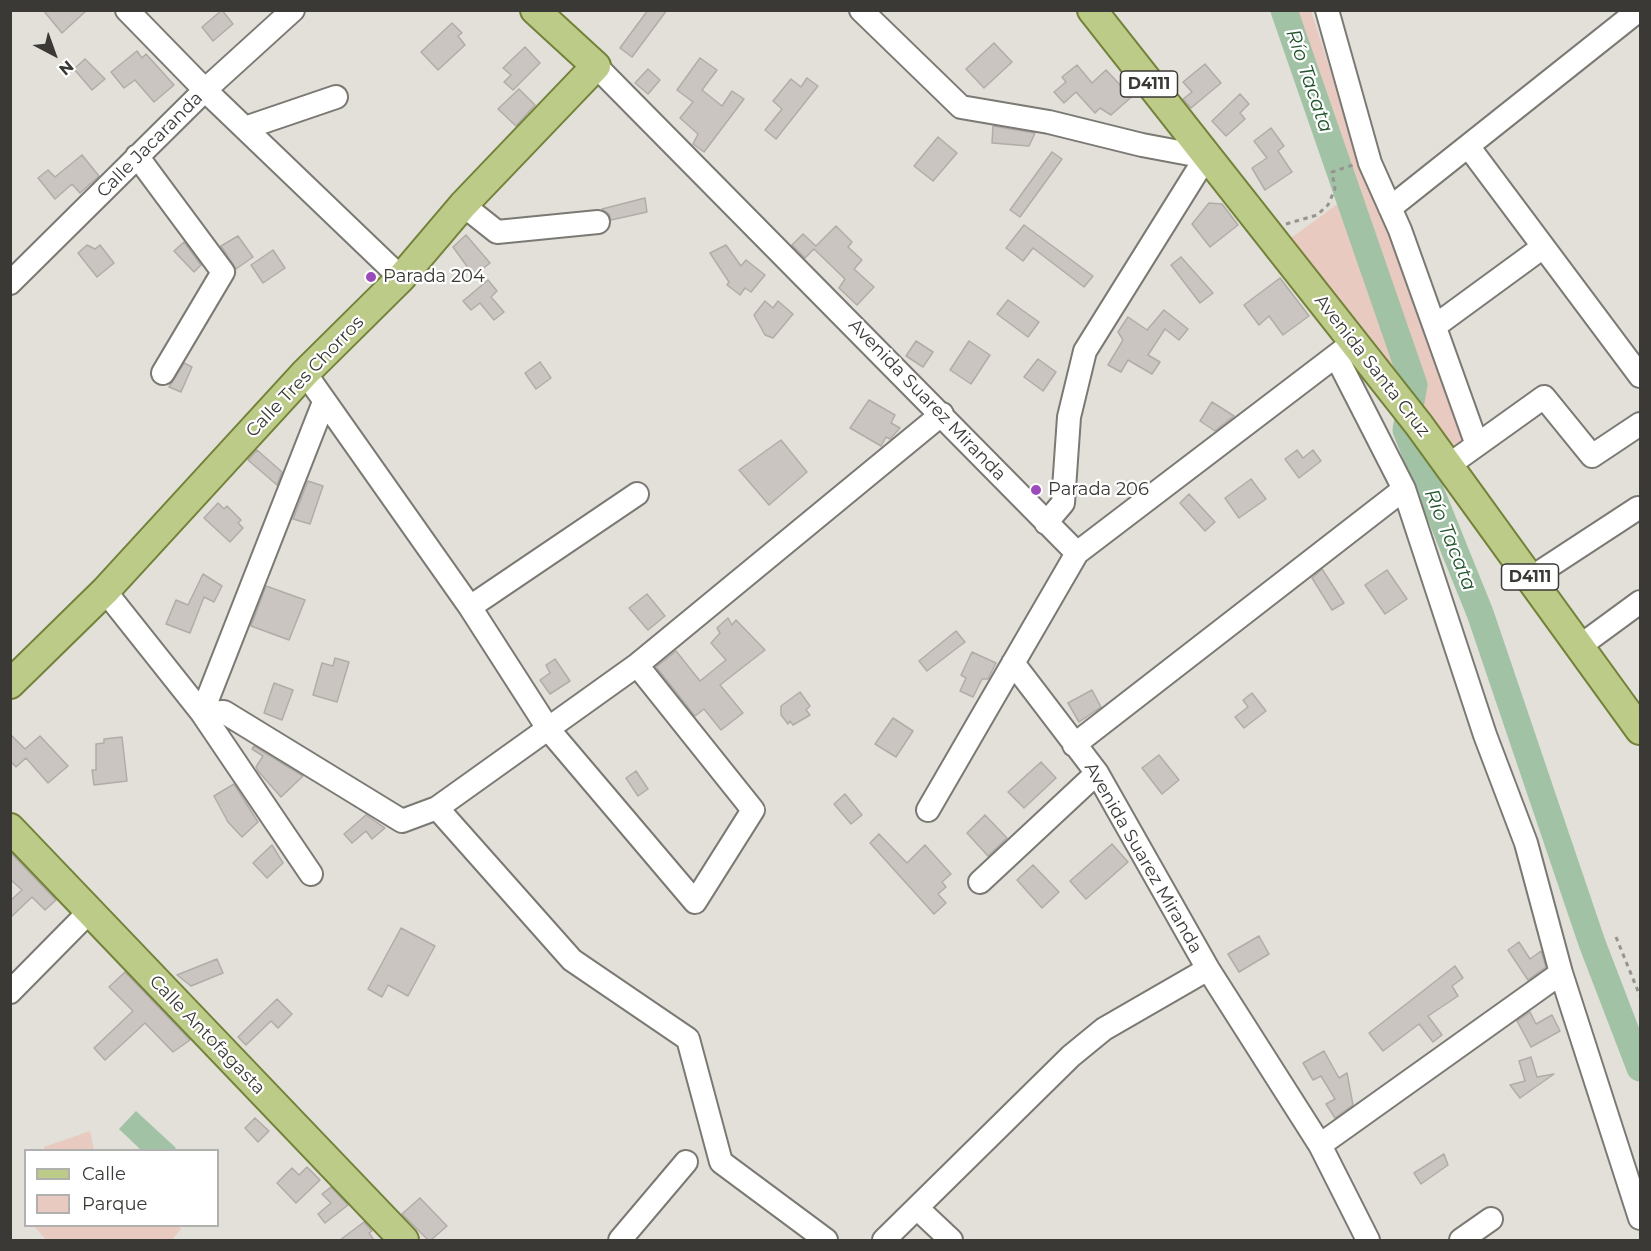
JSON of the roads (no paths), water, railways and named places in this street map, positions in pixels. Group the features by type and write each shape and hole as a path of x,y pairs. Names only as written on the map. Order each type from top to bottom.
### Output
{"main road":[{"name":"Avenida Suarez Miranda","path":"535,10 596,66"},
{"name":"Avenida Santa Cruz","path":"1092,10 1268,236 1345,349 1393,393 1419,425 1580,646 1638,721"},
{"name":"Calle Tres Chorros","path":"10,684 105,591 305,373 401,278 463,205 596,66"},
{"name":"Calle Antofagasta","path":"10,828 404,1240"}],"street":[{"path":"127,10 205,90 401,278"},
{"name":"Calle Jacaranda","path":"10,283 205,90 293,10"},
{"path":"861,10 961,107 1049,122 1142,145 1206,157 1086,351 1069,417 1063,503 1046,523"},
{"path":"1327,10 1370,163 1390,208 1435,326 1477,445"},
{"path":"1390,208 1639,10"},
{"name":"Avenida Suarez Miranda","path":"596,66 942,414 1077,554"},
{"path":"245,128 336,97"},
{"path":"1468,146 1641,376"},
{"path":"138,156 223,272 163,374"},
{"path":"463,205 497,232 598,222"},
{"path":"1435,326 1543,247"},
{"path":"927,810 1077,554 1345,349 1404,489 1485,735 1526,843 1561,974 1641,1218"},
{"path":"305,373 470,607 549,730 695,902 753,810 637,665"},
{"path":"1449,465 1544,397 1592,456 1641,423"},
{"path":"202,712 324,402"},
{"path":"202,712 224,712 402,821 437,808 637,665 942,414"},
{"path":"1074,745 1404,489"},
{"path":"470,607 637,494"},
{"path":"1531,578 1638,508"},
{"path":"105,591 202,712 311,874"},
{"path":"1580,646 1641,602"},
{"name":"Avenida Suarez Miranda","path":"1013,663 1097,773 1208,969 1320,1145 1368,1240"},
{"path":"980,882 1097,773"},
{"path":"437,808 572,960 688,1039 721,1162 824,1239"},
{"path":"10,992 89,912"},
{"path":"884,1240 1071,1056 1104,1029 1208,969"},
{"path":"1320,1145 1561,974"},
{"path":"620,1240 686,1162"},
{"path":"917,1208 951,1240"},
{"path":"1461,1240 1491,1219"}],"waterway":[{"name":"Río Tacata","path":"1284,10 1414,385 1406,430 1480,613 1592,943 1640,1068"}],"place":[{"name":"Parada 204","path":"371,277"},
{"name":"Parada 206","path":"1036,490"}]}
